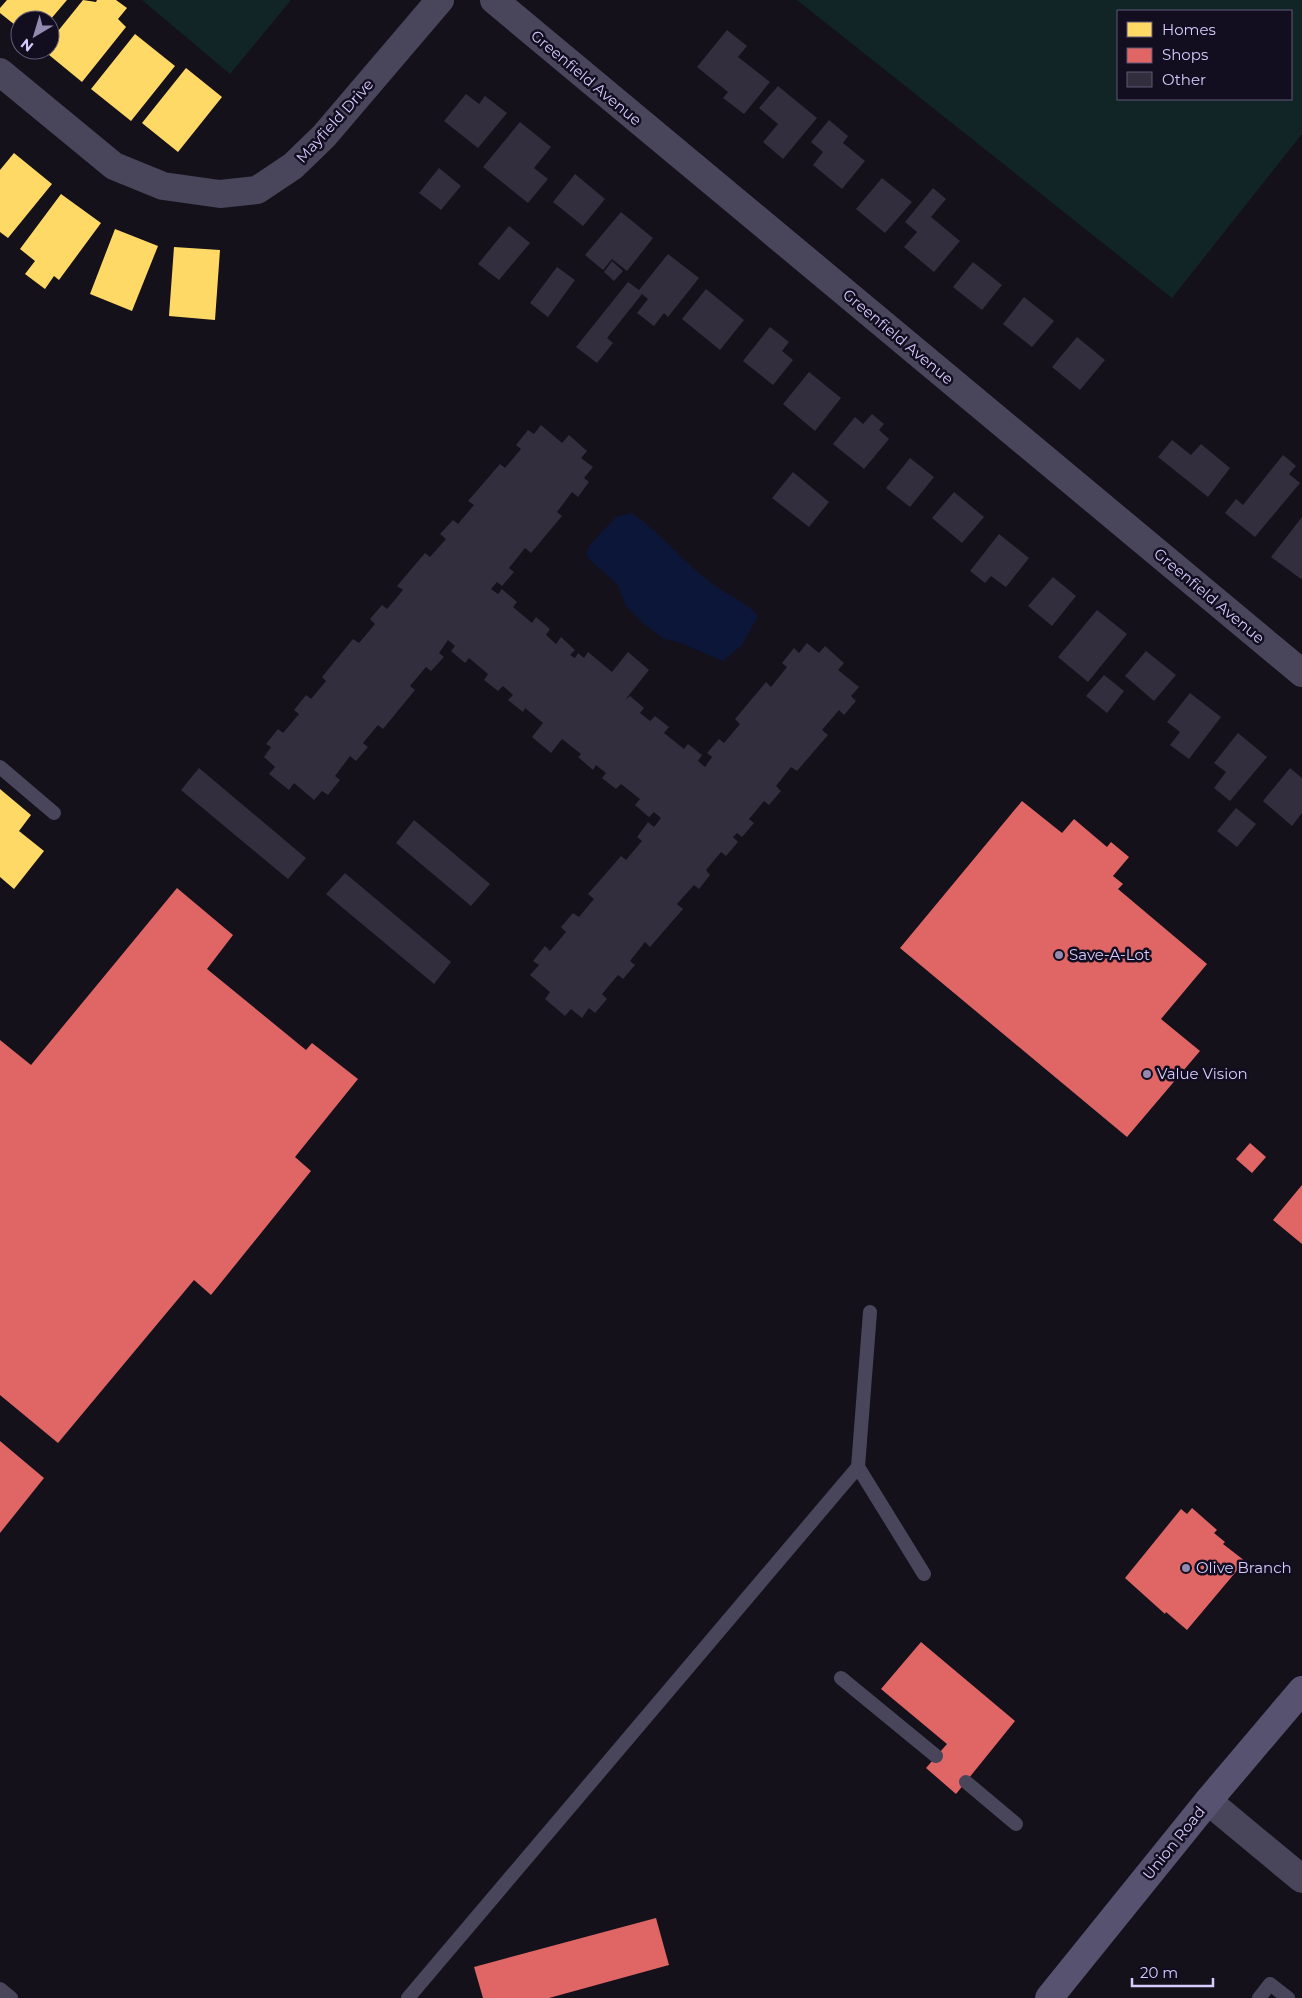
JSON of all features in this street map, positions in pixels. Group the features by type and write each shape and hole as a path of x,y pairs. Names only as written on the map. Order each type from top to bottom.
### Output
{"main road":[{"name":"Union Road","path":"1049,1998 1208,1801 1302,1690"}],"street":[{"name":"Mayfield Drive","path":"0,72 114,166 163,186 220,194 257,190 293,166 324,136 440,0"},
{"name":"Greenfield Avenue","path":"494,0 1302,673"},
{"path":"1208,1801 1302,1879"}],"lane":[{"path":"0,767 54,813"},
{"path":"408,1998 858,1467 870,1312"},
{"path":"858,1467 924,1574"},
{"path":"841,1678 936,1756"},
{"path":"966,1782 1016,1824"},
{"path":"1259,1998 1270,1984 1288,1998"},
{"path":"0,1989 11,1998"}],"green space":[{"path":"142,0 291,0 230,74"},
{"path":"797,0 1302,0 1302,134 1172,298"}],"water":[{"path":"632,513 714,585 742,602 758,616 742,645 723,661 678,642 664,639 643,623 625,605 618,585 589,559 586,554 589,546 616,517"}],"building: Homes":[{"path":"7,0 67,0 58,10 10,10 10,21 0,13 0,8"},
{"path":"83,0 96,2 97,0 116,0 127,8 118,19 126,27 82,82 55,60 60,60 60,29"},
{"path":"135,34 175,66 131,121 91,89"},
{"path":"186,68 222,97 178,152 142,123"},
{"path":"14,153 52,184 8,238 0,232 0,170"},
{"path":"61,194 101,223 59,280 54,276 45,289 25,274 35,261 20,249"},
{"path":"115,229 158,246 132,311 90,294"},
{"path":"174,247 220,250 215,320 169,316"},
{"path":"0,789 31,815 19,831 44,851 14,889 0,877"}],"building: Shops":[{"path":"1022,801 1062,833 1074,819 1107,847 1111,842 1129,857 1113,876 1123,884 1118,889 1207,964 1161,1019 1200,1051 1127,1137 900,948"},
{"path":"177,888 233,935 207,969 306,1050 312,1043 358,1079 295,1157 311,1171 211,1295 194,1280 58,1443 0,1395 0,1040 31,1065"},
{"path":"1250,1143 1266,1157 1252,1173 1236,1159"},
{"path":"1302,1185 1302,1244 1273,1220"},
{"path":"0,1441 44,1478 0,1533"},
{"path":"1192,1508 1217,1530 1214,1533 1225,1542 1223,1544 1245,1561 1187,1630 1166,1612 1165,1614 1125,1578 1181,1509 1187,1514"},
{"path":"921,1642 1015,1721 956,1794 926,1768 947,1744 881,1689"},
{"path":"656,1918 669,1965 549,1998 483,1998 474,1967"}],"building: Other":[{"path":"727,30 747,46 738,57 770,82 744,114 723,98 728,92 697,67"},
{"path":"778,86 817,118 783,159 763,142 778,124 759,108"},
{"path":"466,94 479,104 485,96 507,113 478,148 444,121"},
{"path":"829,120 848,136 843,143 865,161 842,189 813,165 823,152 811,142"},
{"path":"520,122 551,147 534,168 548,179 528,203 483,167"},
{"path":"439,168 461,186 441,210 419,193"},
{"path":"575,174 605,199 583,226 553,202"},
{"path":"882,178 912,202 885,233 856,209"},
{"path":"933,188 946,199 931,217 960,241 934,272 904,247 917,232 905,222"},
{"path":"621,212 653,238 627,271 612,259 603,270 585,255"},
{"path":"509,226 530,243 499,280 478,264"},
{"path":"668,254 699,278 668,317 664,313 654,326 637,313 648,299 642,294 607,338 613,343 597,363 576,347 628,282 639,290"},
{"path":"612,261 623,271 614,281 604,272"},
{"path":"973,262 1002,285 982,310 953,287"},
{"path":"557,267 575,280 548,317 530,303"},
{"path":"706,289 744,320 720,350 682,319"},
{"path":"1024,297 1054,321 1032,347 1003,324"},
{"path":"770,327 789,342 782,351 793,360 773,385 743,361"},
{"path":"1077,337 1105,360 1080,390 1052,367"},
{"path":"809,372 841,398 815,431 783,404"},
{"path":"872,414 884,424 879,430 889,439 864,469 833,444 855,417 863,424"},
{"path":"541,425 562,443 569,435 587,451 581,458 593,467 584,478 589,482 578,497 572,492 557,512 562,516 531,553 525,548 509,568 514,572 502,586 497,582 491,589 498,594 502,589 517,602 513,607 532,623 536,617 550,629 546,635 556,644 561,637 575,650 570,655 575,658 578,653 584,658 588,652 612,672 628,652 649,670 625,700 630,696 644,708 640,713 650,721 655,716 669,727 664,733 684,749 688,744 702,755 698,761 705,767 712,757 707,753 719,739 724,743 740,724 735,719 766,682 771,687 787,667 782,663 794,648 799,653 807,643 819,653 825,646 844,663 838,670 859,687 851,696 856,701 844,715 839,710 822,730 828,735 797,771 791,767 776,786 781,791 769,805 764,801 749,819 754,823 742,837 737,833 733,837 738,842 726,856 721,852 706,870 710,875 699,889 694,885 677,904 683,909 650,947 645,942 630,961 635,965 623,979 618,975 602,994 607,999 595,1013 589,1008 582,1018 571,1009 565,1016 545,999 550,992 530,975 539,965 533,961 545,946 550,951 566,932 561,927 573,913 579,917 594,899 588,894 621,856 626,860 642,841 637,837 648,822 654,827 661,818 654,812 649,817 635,805 640,799 621,784 616,789 602,778 606,773 596,765 593,770 578,757 581,754 562,739 551,753 532,737 543,723 525,708 523,712 508,700 513,695 503,686 498,691 484,680 488,674 469,658 465,663 451,651 455,646 448,640 439,653 444,657 431,671 426,667 410,686 415,690 383,729 378,725 363,743 368,747 356,761 350,756 335,776 340,780 328,795 322,791 314,800 294,783 289,790 269,774 275,767 264,757 271,747 266,744 278,729 283,733 299,714 294,710 306,695 311,699 326,681 322,677 353,639 359,643 375,624 370,619 382,605 387,609 403,590 397,586 425,553 430,557 446,539 440,534 453,520 458,524 474,505 468,501 500,464 505,468 521,449 516,445 528,430 534,434"},
{"path":"1172,440 1191,455 1201,444 1230,468 1208,497 1158,457"},
{"path":"1283,455 1296,466 1289,474 1300,483 1255,537 1225,513 1236,499 1243,505"},
{"path":"910,458 934,477 910,507 886,488"},
{"path":"793,472 829,502 809,527 772,498"},
{"path":"954,492 984,517 962,543 932,518"},
{"path":"1302,517 1302,578 1301,579 1271,557"},
{"path":"999,534 1029,558 1006,587 991,576 985,583 970,571"},
{"path":"1053,577 1076,596 1052,626 1028,606"},
{"path":"1097,610 1127,634 1088,682 1058,657"},
{"path":"1146,651 1176,675 1154,701 1125,676"},
{"path":"1104,675 1124,691 1107,713 1086,696"},
{"path":"1190,693 1221,717 1189,759 1170,745 1180,732 1167,722"},
{"path":"1238,733 1267,757 1230,801 1214,788 1226,772 1214,763"},
{"path":"199,768 306,858 288,879 181,790"},
{"path":"1290,768 1302,778 1302,813 1292,826 1263,801"},
{"path":"1236,808 1256,824 1237,847 1217,831"},
{"path":"414,820 490,884 471,906 396,843"},
{"path":"345,873 451,962 434,984 326,894"}],"place":[{"name":"Save-A-Lot","path":"1059,955"},
{"name":"Value Vision","path":"1147,1074"},
{"name":"Olive Branch","path":"1186,1568"}]}
